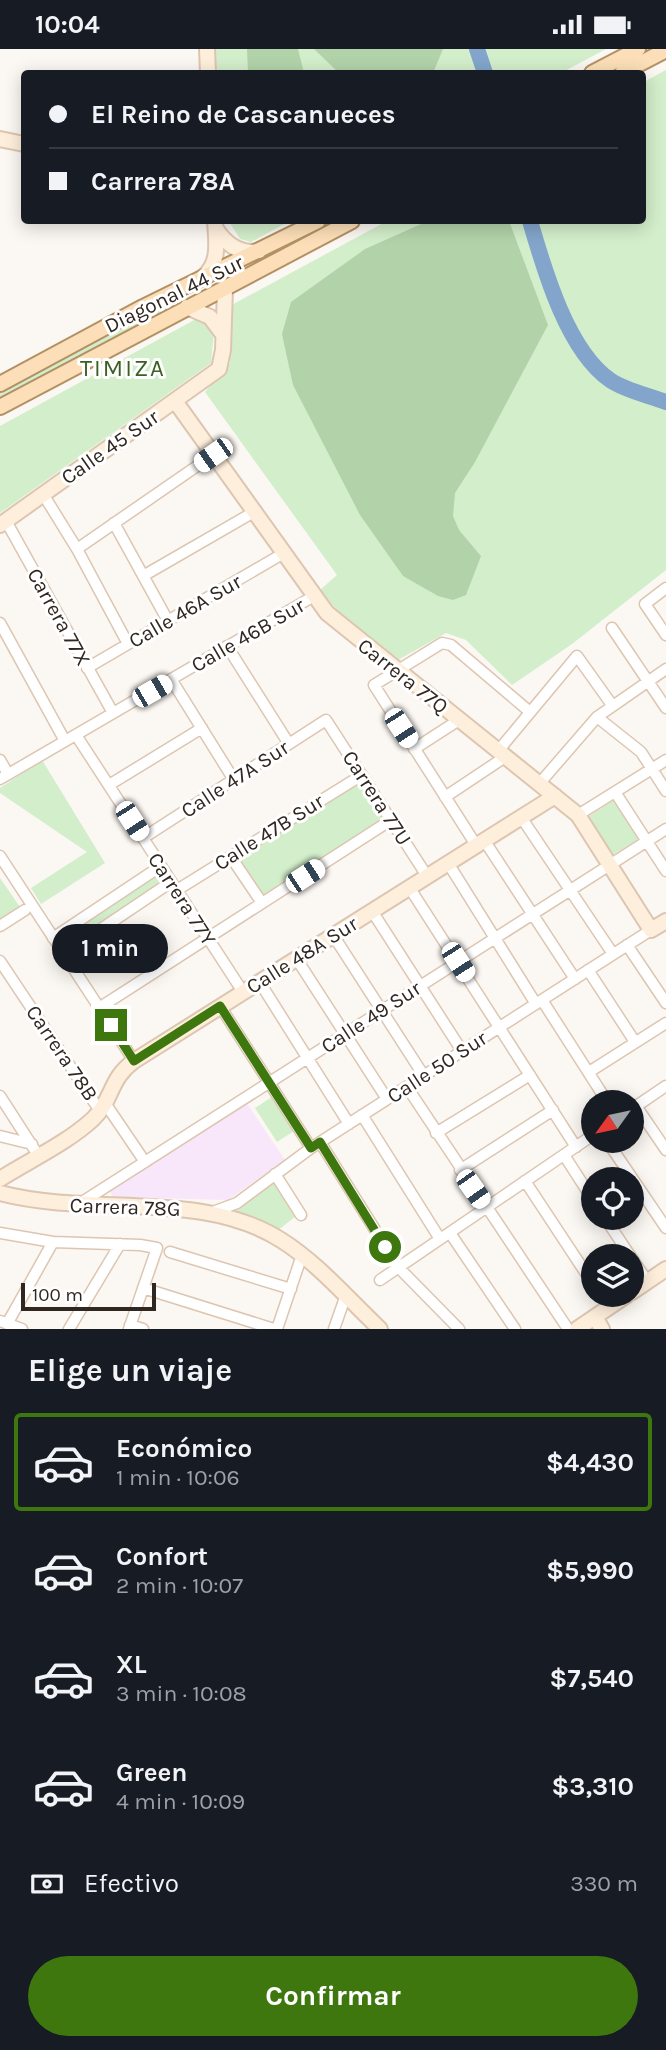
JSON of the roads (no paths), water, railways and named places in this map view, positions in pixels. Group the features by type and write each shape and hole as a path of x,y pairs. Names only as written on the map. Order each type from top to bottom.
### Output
{"main road":[{"path":"598,70 638,49"},
{"path":"628,70 666,50"},
{"name":"Diagonal 44 Sur","path":"0,384 202,278 312,224"},
{"name":"Diagonal 44 Sur","path":"0,407 346,224"}],"street":[{"path":"207,49 208,70"},
{"path":"0,139 21,144"},
{"path":"215,224 230,246 251,253 261,251"},
{"path":"202,278 210,269 216,252 215,224"},
{"path":"222,333 225,289"},
{"path":"187,307 210,317 222,333"},
{"name":"Calle 45 Sur","path":"3,523 219,369 222,361 222,333"},
{"name":"Carrera 77Q","path":"175,401 332,619 578,815 651,930"},
{"path":"77,549 213,455"},
{"path":"43,494 77,549 128,644"},
{"path":"144,576 254,512"},
{"name":"Carrera 77X","path":"3,523 113,713"},
{"path":"114,523 168,621"},
{"name":"Calle 46A Sur","path":"87,668 284,553"},
{"path":"666,588 645,604 666,635"},
{"name":"Calle 46B Sur","path":"4,777 314,596"},
{"path":"0,623 65,741"},
{"path":"611,628 666,708"},
{"path":"530,712 451,645 442,643 374,685 445,797 533,914 575,979"},
{"path":"227,646 289,744"},
{"path":"445,797 502,754 530,712 577,656 612,705"},
{"path":"540,784 597,717 666,669"},
{"path":"172,679 234,780"},
{"path":"597,717 640,752 666,791"},
{"name":"Calle 47A Sur","path":"143,838 326,720"},
{"name":"Carrera 77U","path":"326,720 428,876"},
{"path":"414,749 459,720"},
{"path":"109,785 202,728"},
{"name":"Carrera 77Y","path":"76,735 243,992"},
{"path":"0,760 4,777"},
{"path":"578,815 666,760"},
{"name":"Calle 47B Sur","path":"64,954 174,886 231,857 362,775"},
{"path":"615,792 666,871"},
{"name":"Calle 48A Sur","path":"0,1179 35,1150 86,1125 103,1107 116,1076 134,1061 555,796"},
{"path":"521,817 612,954"},
{"path":"99,1008 391,820"},
{"name":"Calle 49 Sur","path":"77,1205 666,829"},
{"path":"0,856 134,1061"},
{"path":"231,857 262,903"},
{"path":"448,863 495,939 600,1090"},
{"path":"53,938 161,866"},
{"path":"410,887 576,1147"},
{"path":"0,926 25,911"},
{"path":"372,911 462,1051"},
{"name":"Calle 50 Sur","path":"208,1213 230,1206 315,1145 666,921"},
{"path":"333,935 424,1076"},
{"path":"627,945 666,1003"},
{"path":"296,958 387,1099"},
{"name":"Carrera 78B","path":"0,963 145,1162"},
{"path":"588,970 635,1042"},
{"path":"260,981 349,1124"},
{"path":"220,1006 269,1082 398,1268 459,1329"},
{"path":"589,1072 666,1023"},
{"path":"436,1133 530,1075"},
{"path":"644,1101 666,1086"},
{"path":"407,1087 568,1329"},
{"path":"0,1096 35,1150"},
{"path":"460,1170 553,1110"},
{"path":"362,1115 440,1239"},
{"path":"644,1121 666,1150"},
{"path":"0,1136 35,1150"},
{"path":"380,1280 581,1143"},
{"path":"615,1153 666,1228"},
{"path":"564,1155 581,1181"},
{"path":"275,1174 301,1215"},
{"path":"525,1181 581,1266"},
{"name":"Carrera 78G","path":"0,1193 32,1202 175,1207 208,1213 260,1229 302,1255 378,1328"},
{"path":"0,1233 53,1242 157,1248 130,1327 143,1329"},
{"path":"450,1233 515,1329"},
{"path":"12,1326 53,1242"},
{"path":"69,1329 120,1244"},
{"path":"170,1252 291,1289"},
{"path":"143,1288 276,1329 302,1255"},
{"path":"644,1283 666,1269"},
{"path":"644,1276 647,1281"},
{"path":"334,1329 346,1295"},
{"path":"577,1329 598,1323"}],"waterway":[{"path":"477,49 484,70"},
{"path":"531,224 559,307 581,349 595,367 616,384 666,402"}],"district":[{"name":"TIMIZA","path":"123,368"}]}
